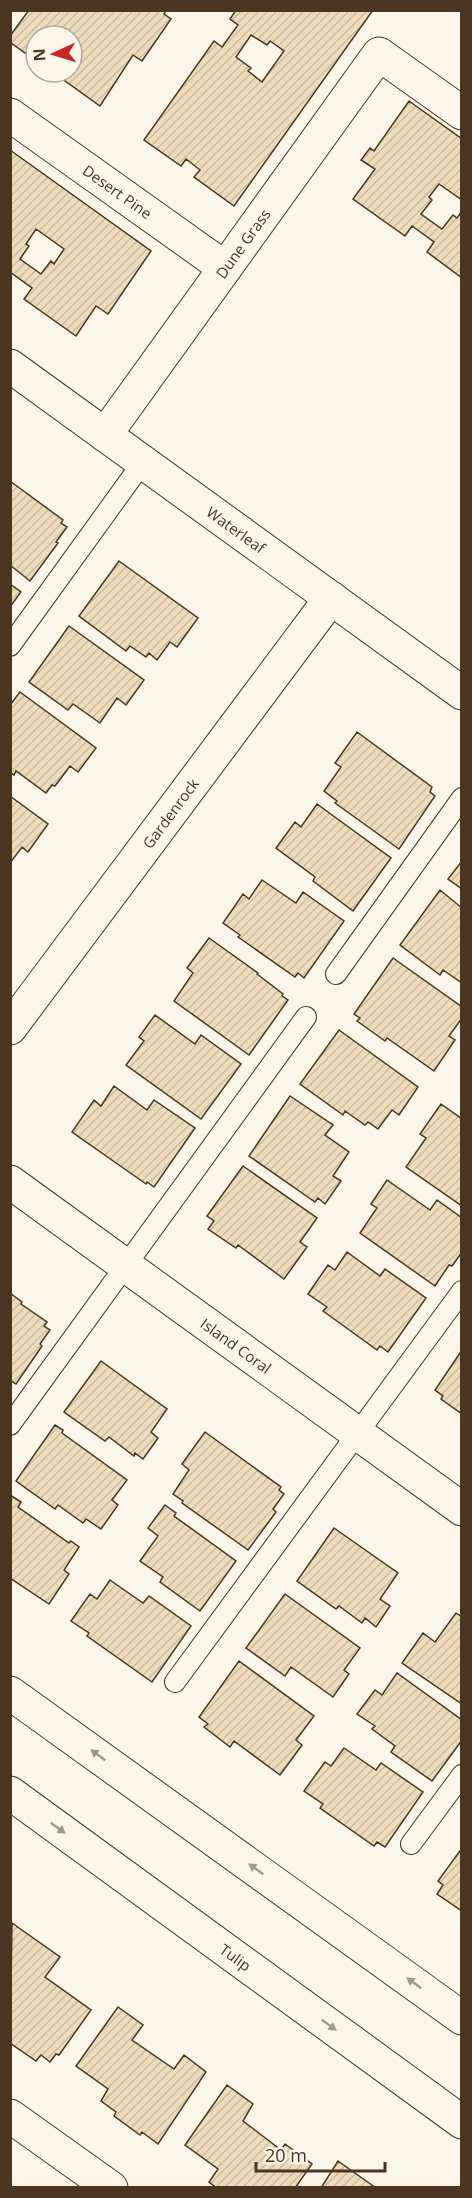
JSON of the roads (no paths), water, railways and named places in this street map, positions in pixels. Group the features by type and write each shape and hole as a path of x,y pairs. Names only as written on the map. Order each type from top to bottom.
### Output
{"street":[{"name":"Dune Grass","path":"105,435 379,54 462,113"},
{"name":"Desert Pine","path":"10,115 225,268"},
{"name":"Waterleaf","path":"10,366 462,693"},
{"name":"Gardenrock","path":"10,1028 331,598"},
{"name":"Island Coral","path":"10,1182 462,1509"},
{"path":"10,1693 462,2018"},
{"name":"Tulip","path":"10,1793 462,2122"},
{"path":"10,2116 111,2187"}],"lane":[{"path":"10,646 143,462"},
{"path":"336,974 462,798"},
{"path":"10,1425 306,1017"},
{"path":"175,1682 462,1291"},
{"path":"411,1844 462,1775"}]}
